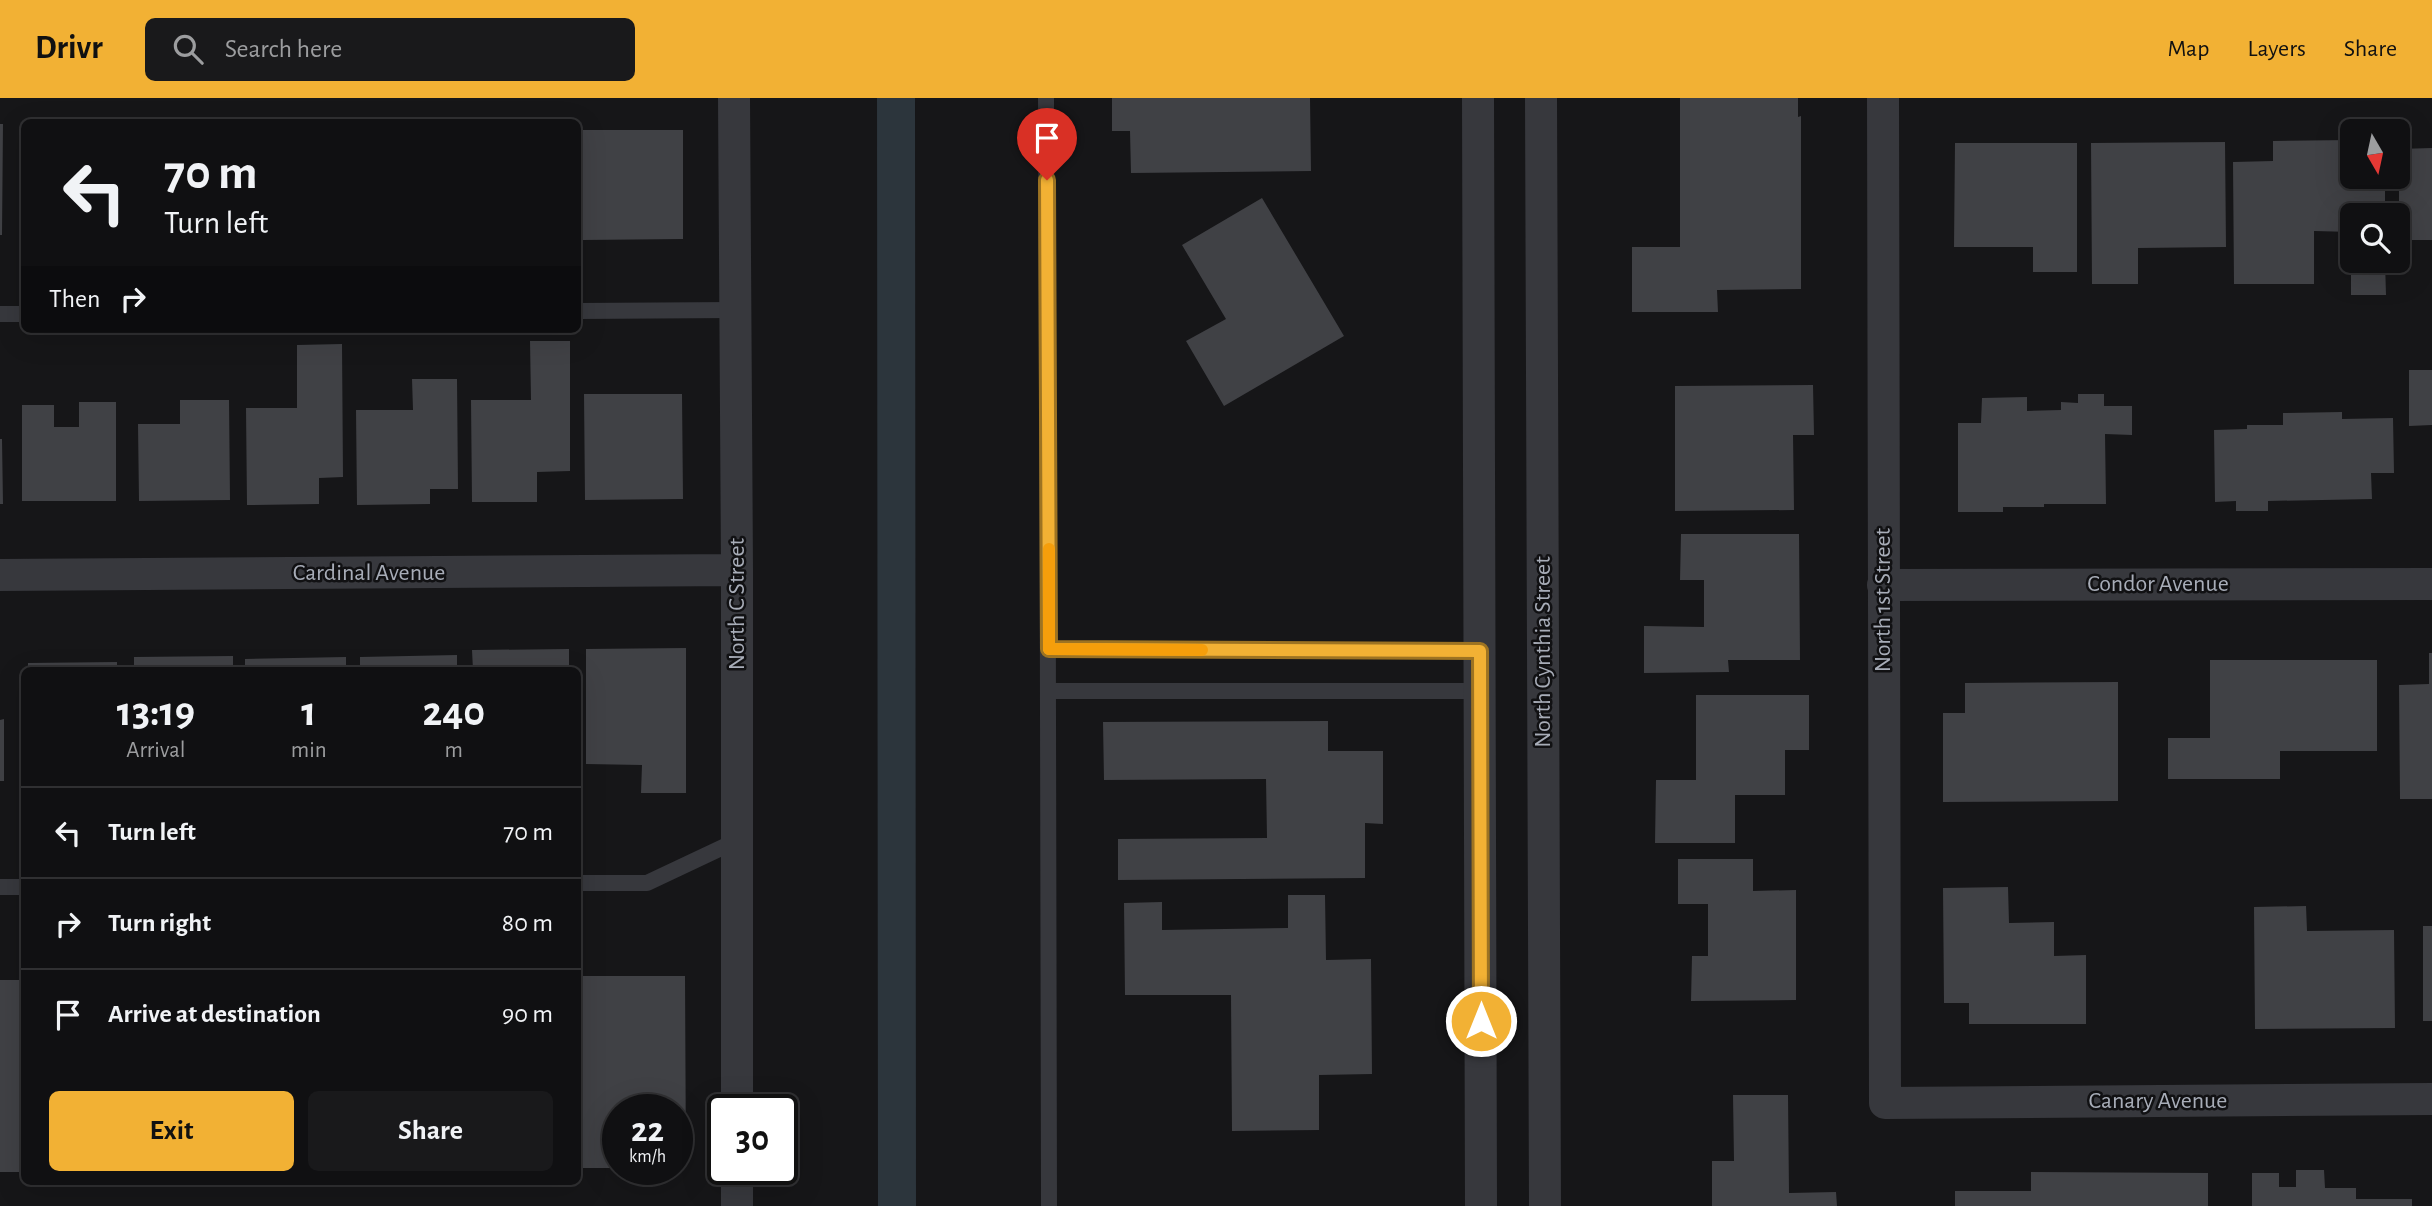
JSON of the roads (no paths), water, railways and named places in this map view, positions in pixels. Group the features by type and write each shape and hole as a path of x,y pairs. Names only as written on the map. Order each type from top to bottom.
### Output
{"street":[{"name":"North C Street","path":"734,98 737,1094"},
{"path":"1478,98 1481,1206"},
{"name":"North Cynthia Street","path":"1541,98 1545,1206"},
{"name":"North 1st Street","path":"1883,98 1885,1103"},
{"name":"Cardinal Avenue","path":"0,575 737,570"},
{"name":"Condor Avenue","path":"1883,585 2432,584"},
{"name":"Canary Avenue","path":"1885,1103 2432,1099"},
{"path":"737,1185 737,1206"}],"lane":[{"path":"1046,98 1049,1206"},
{"path":"581,311 734,310"},
{"path":"0,314 21,314"},
{"path":"1049,649 1480,651"},
{"path":"1048,691 1481,691"},
{"path":"581,883 647,883 737,841"},
{"path":"0,887 21,887"}],"waterway":[{"path":"896,98 897,1206"}]}
